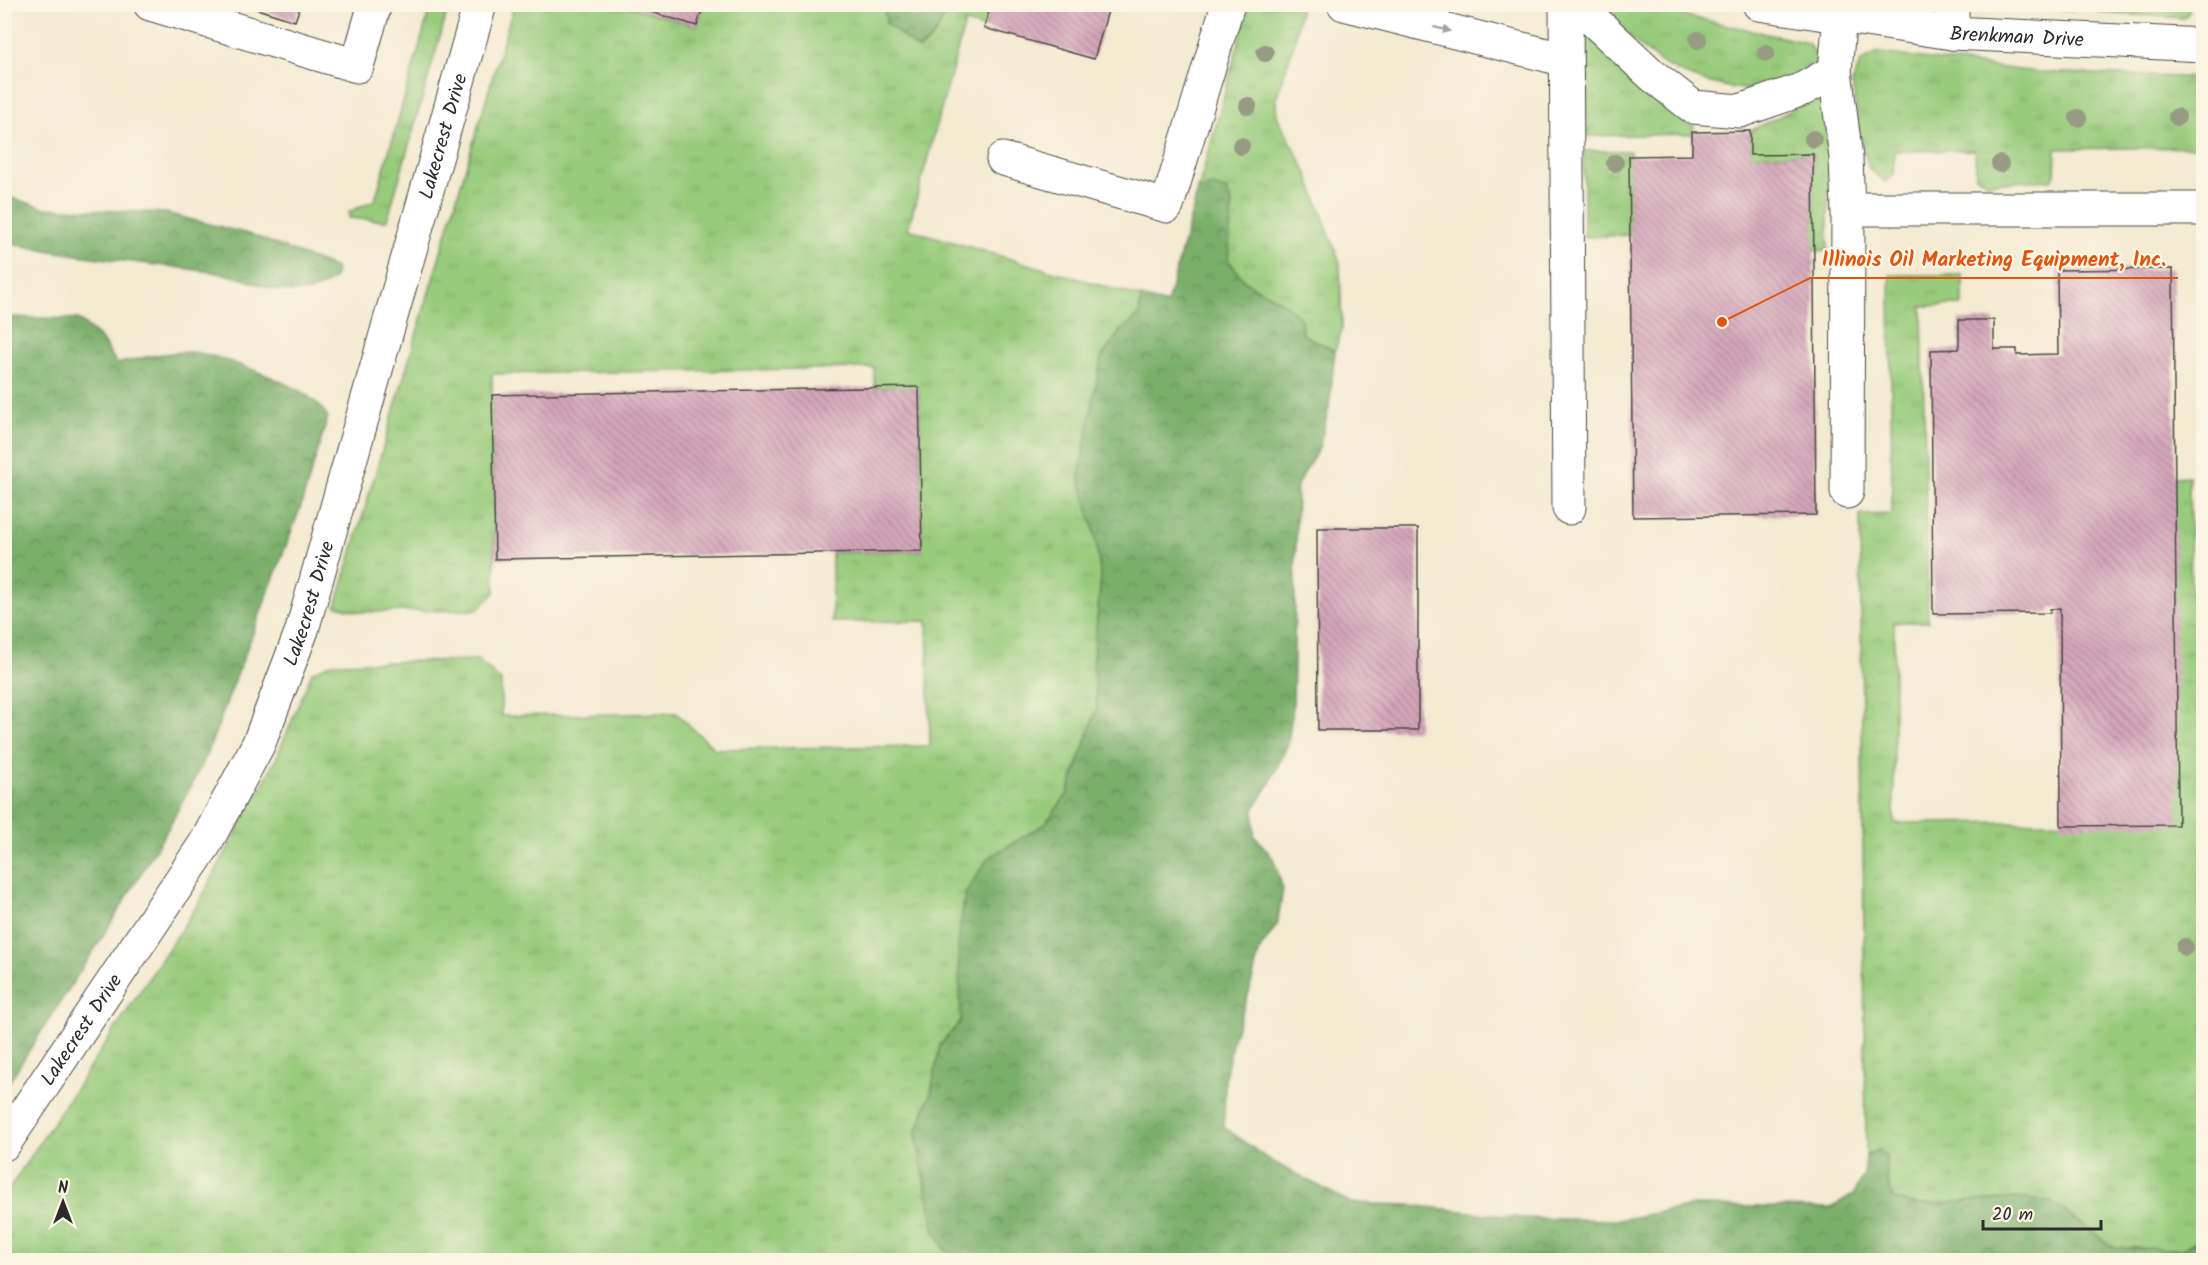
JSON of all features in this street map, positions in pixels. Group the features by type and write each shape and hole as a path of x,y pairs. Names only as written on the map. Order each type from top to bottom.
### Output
{"street":[{"path":"150,4 357,66 375,4"},
{"name":"Lakecrest Drive","path":"4,1144 206,844 259,743 302,630 480,4"},
{"path":"1003,159 1167,206 1228,4"},
{"path":"1344,4 1566,60"},
{"path":"1566,4 1569,508"},
{"path":"1576,4 1652,75 1693,107 1740,111 1803,89 1835,71"},
{"name":"Brenkman Drive","path":"1760,4 1840,15 1952,19 2204,45"},
{"path":"1840,15 1835,71 1846,158 1848,209 1847,492"},
{"path":"1848,209 2204,209"}],"green space":[{"path":"885,4 950,5 934,36 919,50 886,23"},
{"path":"431,5 449,5 387,221 349,218 349,212 375,200"},
{"path":"514,5 623,5 697,26 704,5 885,5 886,23 934,36 950,5 991,5 984,28 965,23 908,229 1141,297 1139,316 1119,332 1094,530 1101,578 1093,660 1097,709 1067,795 1045,824 988,858 961,984 961,1021 940,1045 931,1093 916,1134 934,1228 945,1250 964,1260 5,1260 5,1195 198,904 276,759 312,672 332,663 478,660 501,681 501,716 676,713 715,749 930,746 927,621 832,622 832,553 922,551 919,388 875,388 874,368 492,374 495,593 477,610 360,612 336,606"},
{"path":"1249,5 1301,5 1295,40 1276,99 1277,116 1306,171 1340,263 1342,329 1335,351 1302,334 1301,319 1284,303 1245,282 1228,260 1232,205 1198,190"},
{"path":"1601,5 1636,5 1808,43 1821,62 1782,84 1762,89 1729,87 1711,83 1678,71 1652,56 1600,10"},
{"path":"2004,5 2073,5 2073,10 2012,7"},
{"path":"2095,5 2189,5 2189,12 2184,18 2102,13 2096,10"},
{"path":"1584,27 1649,90 1694,127 1691,134 1584,136"},
{"path":"1879,53 2037,72 2203,78 2203,147 2056,149 2055,175 2051,180 1987,183 1976,176 1975,150 1894,151 1893,174 1885,182 1869,168 1861,141 1852,83 1861,61"},
{"path":"1829,84 1828,250 1813,251 1813,154 1750,155 1750,131 1796,108"},
{"path":"1584,151 1630,151 1630,235 1584,237"},
{"path":"1212,186 1226,190 1232,204 1228,260 1245,282 1284,303 1301,319 1302,334 1335,351 1329,407 1319,448 1297,485 1293,707 1288,744 1269,785 1254,809 1254,835 1273,858 1283,889 1277,925 1260,949 1249,992 1233,1039 1225,1078 1224,1127 1268,1159 1351,1203 1410,1205 1522,1218 1618,1220 1693,1206 1831,1208 1853,1195 1864,1175 1866,1156 1878,1150 1886,1157 1887,1180 1893,1199 1917,1205 2017,1198 2051,1202 2115,1248 2182,1249 2203,1237 2203,1260 1564,1260 1557,1256 1479,1260 964,1260 945,1250 934,1228 916,1134 931,1093 940,1045 961,1021 958,942 965,894 988,858 1045,824 1067,795 1097,709 1093,660 1101,578 1094,530 1079,477 1101,358 1119,332 1139,316 1141,297 1167,304 1198,190"},
{"path":"5,196 45,208 166,213 252,235 336,268 335,278 316,289 291,292 218,273 84,256 5,242"},
{"path":"1890,275 1963,275 1963,305 1922,306 1928,622 1894,622 1894,823 2061,822 2175,477 2189,476 2191,599 2204,599 2204,1237 2182,1249 2115,1248 2051,1202 2017,1198 1917,1205 1893,1199 1887,1180 1886,1157 1878,1150 1866,1156 1860,515 1892,514"},
{"path":"5,317 78,319 101,339 117,364 180,352 216,357 253,370 303,393 315,402 328,417 301,506 206,757 169,827 108,928 5,1088"}],"building":[{"path":"241,4 301,4 295,21"},
{"path":"625,4 704,4 697,26"},
{"path":"991,4 1110,4 1094,59 984,28"},
{"path":"1750,131 1750,155 1813,154 1816,515 1633,517 1629,156 1692,155 1692,132"},
{"path":"2173,269 2178,825 2061,826 2060,608 2050,609 2050,613 1933,614 1931,350 1959,349 1959,320 1994,320 1994,349 2017,349 2017,355 2058,354 2057,270"},
{"path":"919,387 922,551 495,559 492,395"},
{"path":"1317,528 1418,528 1418,730 1318,730"}],"place":[{"name":"Illinois Oil Marketing Equipment, Inc.","path":"1722,322"}]}
